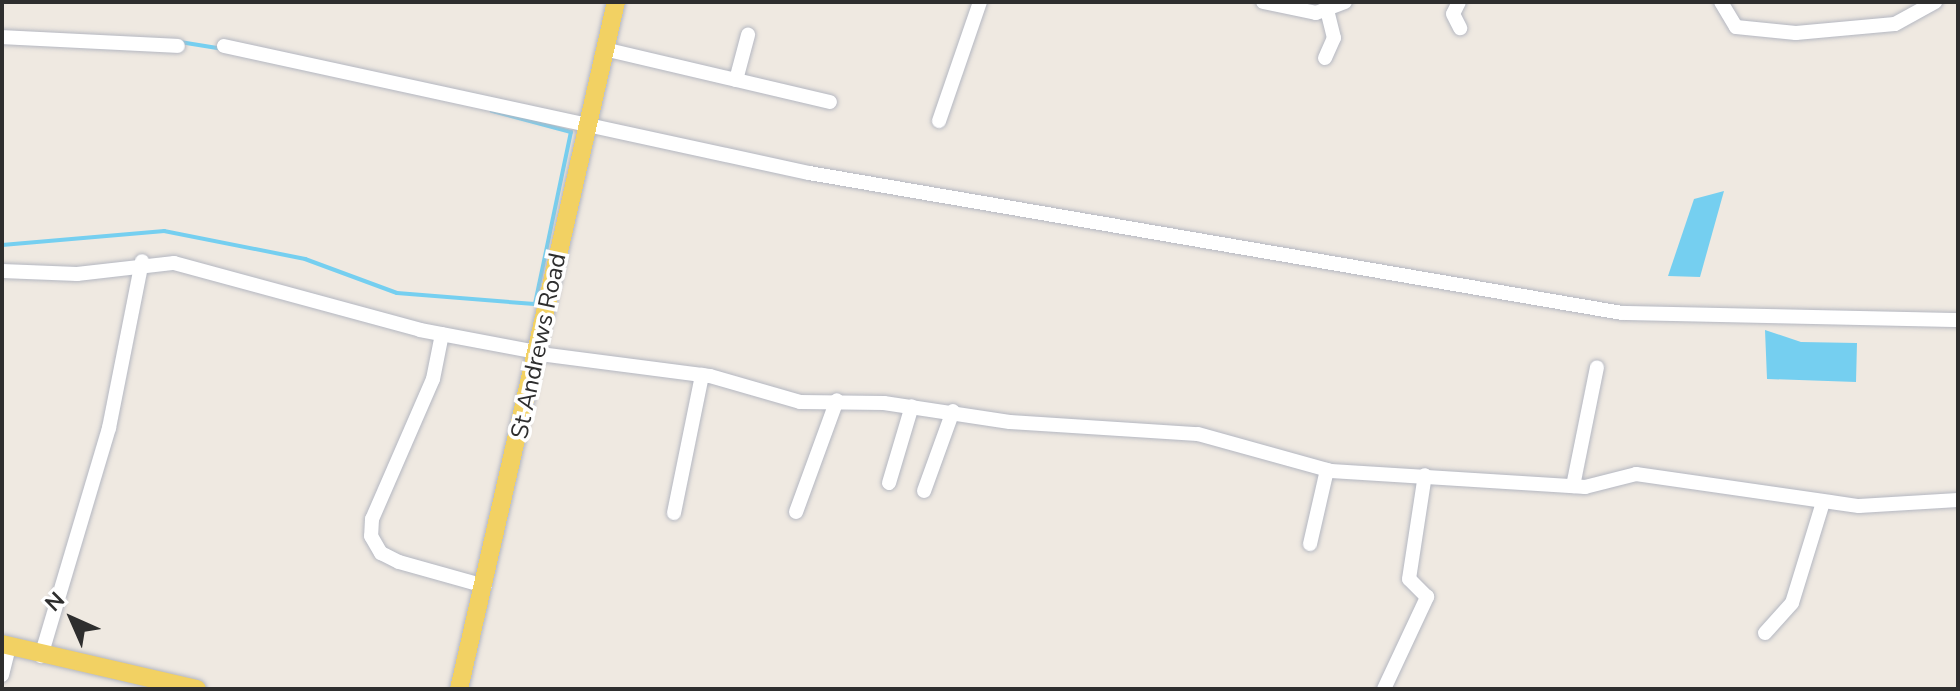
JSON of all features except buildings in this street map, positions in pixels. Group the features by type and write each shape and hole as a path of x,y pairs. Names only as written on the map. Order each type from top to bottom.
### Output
{"main road":[{"name":"St Andrews Road","path":"459,689 616,2"},
{"path":"6,645 41,656 197,689"}],"street":[{"path":"939,121 980,2"},
{"path":"1263,2 1327,9 1345,2"},
{"path":"1459,2 1453,14 1460,28"},
{"path":"1721,2 1736,27 1796,33 1895,24 1935,2"},
{"path":"1325,58 1334,38 1327,9"},
{"path":"736,80 748,35"},
{"path":"2,37 178,46"},
{"path":"224,46 587,127 1123,230 1622,313 1958,320"},
{"path":"604,49 830,102"},
{"path":"2,271 77,274 142,261 254,282 442,334 538,353 702,375 800,402 837,400 912,406 1198,434 1327,470 1573,486 1636,474 1823,502 1958,500"},
{"path":"41,656 109,428 142,261"},
{"path":"442,334 433,379 372,519 371,536 381,553 399,562 485,586"},
{"path":"1573,486 1597,367"},
{"path":"674,513 702,375"},
{"path":"796,512 837,400"},
{"path":"889,483 912,406"},
{"path":"924,491 953,411"},
{"path":"1310,544 1327,470"},
{"path":"1384,689 1427,597 1409,579 1425,475"},
{"path":"1765,633 1792,603 1823,502"},
{"path":"2,675 6,645"}],"water":[{"path":"1724,191 1700,277 1668,276 1694,199"},
{"path":"1765,330 1801,342 1857,343 1856,382 1767,379"}],"waterway":[{"path":"180,42 223,49"},
{"path":"2,245 164,231 305,259 397,293 535,304 571,132 492,111"}]}
